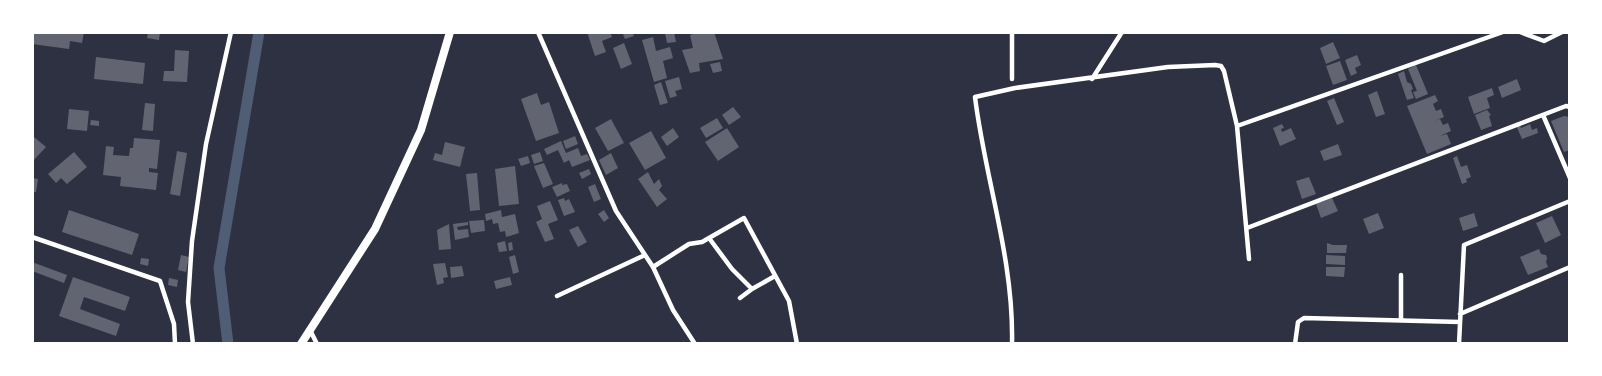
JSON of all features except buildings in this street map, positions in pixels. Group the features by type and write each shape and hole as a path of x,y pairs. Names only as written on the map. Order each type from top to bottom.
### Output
{"main road":[{"path":"301,344 375,229 420,130 450,32"}],"street":[{"path":"193,344 188,302 192,241 206,144 231,32"},
{"path":"538,32 616,211 653,266 673,310 695,344"},
{"path":"1012,32 1012,79"},
{"path":"1092,79 1122,32"},
{"path":"1237,126 1503,32"},
{"path":"1520,32 1544,41 1562,32"},
{"path":"1012,344 1013,320 1006,255 980,134 975,97 1015,88 1168,68 1221,66 1224,71 1237,126 1249,260"},
{"path":"1247,228 1566,106 1570,107"},
{"path":"1543,115 1570,178"},
{"path":"1459,344 1464,245 1570,201"},
{"path":"653,266 689,244 702,242 744,218 789,301 797,344"},
{"path":"32,237 160,281 174,324 175,344"},
{"path":"709,238 732,269 752,289"},
{"path":"557,296 645,255"},
{"path":"1460,314 1570,267"},
{"path":"1401,275 1401,320"},
{"path":"740,298 775,276"},
{"path":"1294,344 1298,322 1304,318 1460,322"},
{"path":"310,330 317,344"}],"waterway":[{"path":"228,344 219,268 259,32"}]}
